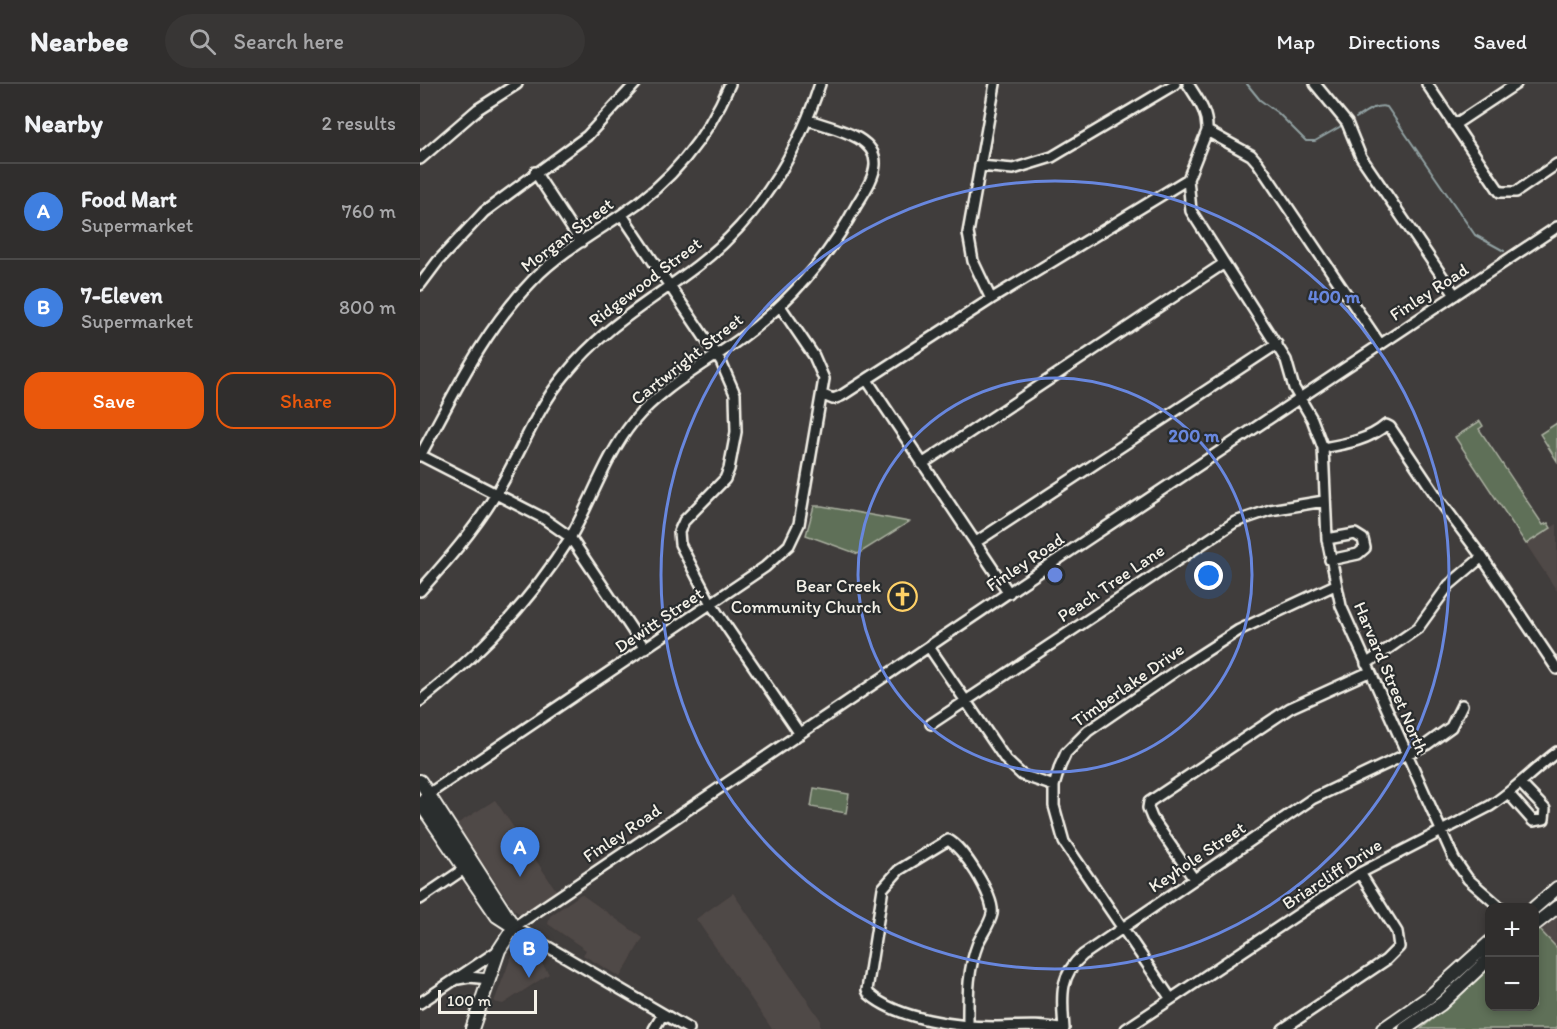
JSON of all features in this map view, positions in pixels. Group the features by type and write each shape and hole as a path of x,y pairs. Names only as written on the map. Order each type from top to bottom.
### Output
{"main road":[{"path":"420,782 423,799 469,866 497,916 514,927 499,950 486,978 472,1029"},
{"path":"1539,904 1557,888"},
{"path":"1539,921 1557,907"},
{"path":"1383,1029 1429,997 1485,947"},
{"path":"1405,1029 1441,1004 1485,963"}],"street":[{"path":"420,159 478,110 517,84"},
{"path":"420,285 438,261 484,212 535,172 587,136 635,84"},
{"name":"Morgan Street","path":"420,456 472,358 505,312 533,279 655,189 690,153 715,116 730,84"},
{"name":"Ridgewood Street","path":"420,591 458,546 496,495 546,397 576,360 619,320 707,257 740,226 779,175 809,120 820,84"},
{"path":"991,299 973,261 968,233 995,84"},
{"path":"980,166 1013,169 1052,157 1174,84"},
{"path":"1188,84 1204,109 1207,131 1251,155 1258,163 1380,344"},
{"path":"1427,84 1500,192 1516,192 1557,164"},
{"path":"1454,125 1516,84"},
{"path":"1321,85 1347,123 1361,157 1455,295"},
{"name":"Cartwright Street","path":"420,701 503,626 539,583 570,537 615,449 633,423 651,403 717,356 780,306 819,262 849,220 873,175 875,164 869,147 862,140 809,120"},
{"name":"Harvard Street North","path":"1207,131 1188,179 1191,211 1223,264 1277,344 1286,360 1300,398 1312,419 1323,448 1324,501 1330,560 1335,585 1349,629 1440,833 1461,871 1496,903"},
{"path":"535,172 581,242"},
{"path":"823,395 833,399 841,396 991,299 1188,179"},
{"path":"622,215 717,356 730,378 735,394 737,412 732,458 725,479 684,521 680,528 679,539 682,550 711,604 800,734"},
{"name":"Finley Road","path":"514,927 1557,227"},
{"path":"922,464 1223,264"},
{"name":"Dewitt Street","path":"423,799 645,650 782,553 795,535 799,524 823,395 822,368 780,306"},
{"path":"976,542 1277,344"},
{"path":"867,380 1009,593"},
{"path":"1323,448 1347,444 1372,435 1386,425 1390,427 1437,497 1482,557 1557,669"},
{"path":"420,456 543,518 570,537 645,650"},
{"name":"Peach Tree Lane","path":"931,724 1235,522 1269,510 1324,501"},
{"path":"1327,539 1355,534 1363,539 1365,548 1358,554 1330,560"},
{"path":"1194,879 1152,818 1148,808 1149,802 1290,708 1368,668 1418,628 1449,585 1482,557"},
{"name":"Timberlake Drive","path":"1171,999 1064,842 1056,819 1054,786 1066,753 1088,730 1239,630 1335,585"},
{"path":"929,647 1006,760 1022,775 1054,786"},
{"name":"Keyhole Street","path":"1062,1029 1062,992 1070,968 1083,955 1312,799 1354,777 1426,745 1451,726 1462,705"},
{"name":"Briarcliff Drive","path":"1126,1029 1360,873 1397,851 1469,819 1509,794 1557,752"},
{"path":"1509,794 1533,821 1544,819 1545,809 1520,783"},
{"path":"968,1026 967,979 978,944 992,913 988,894 959,848 948,840 899,870 884,888 867,990 869,994 896,1009 933,1020 968,1026 1047,1026 1062,1029"},
{"path":"420,899 469,866"},
{"path":"1283,1029 1386,960 1399,947 1397,932 1360,873"},
{"path":"514,927 689,1029"},
{"path":"420,1003 499,950"},
{"path":"464,973 473,972 486,978"},
{"path":"453,980 486,978"},
{"path":"654,1029 663,1014"}],"shaded area":[{"path":"1557,524 1557,591 1526,544"},
{"path":"495,800 556,890 520,914 514,910 457,824"},
{"path":"733,893 820,1019 820,1029 772,1029 696,919"},
{"path":"581,894 643,938 620,977 583,955 586,950 548,924 550,916"},
{"path":"1557,916 1557,948 1540,930"},
{"path":"528,948 536,955 549,974 503,1004 494,1002 512,955 521,949"}],"green space":[{"path":"1480,421 1483,426 1479,429 1543,525 1548,523 1551,528 1526,544 1455,437"},
{"path":"1557,423 1557,461 1540,434"},
{"path":"814,506 909,522 858,554 806,535"},
{"path":"814,788 849,794 846,813 811,807"},
{"path":"1539,931 1557,948 1557,1029 1421,1029 1485,973 1485,1011 1539,1011"}],"waterway":[{"path":"1247,84 1260,100 1278,113 1306,141 1315,141 1343,125"},
{"path":"1356,118 1375,108 1387,107 1475,235 1504,251"}],"place":[{"name":"Bear Creek Community Church","path":"902,596"},
{"name":"Food Mart","path":"520,877"},
{"name":"7-Eleven","path":"529,978"}]}
